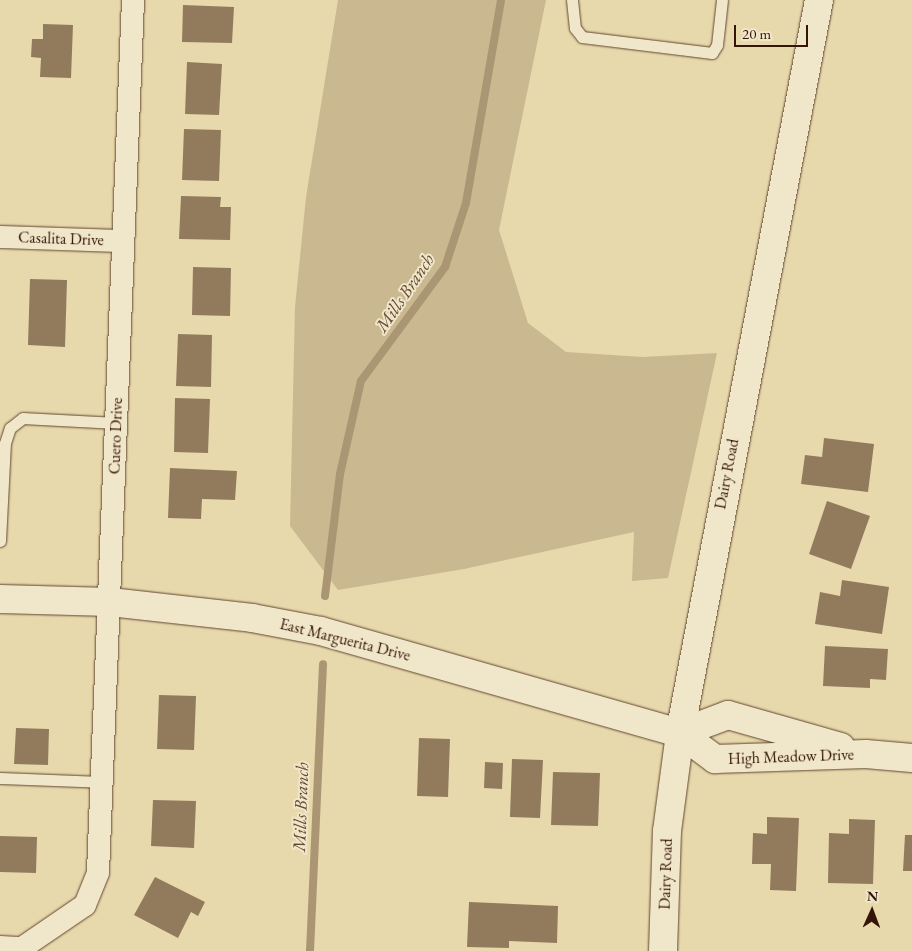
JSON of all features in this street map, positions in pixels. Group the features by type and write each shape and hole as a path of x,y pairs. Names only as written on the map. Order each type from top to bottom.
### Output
{"street":[{"name":"Cuero Drive","path":"0,947 22,948 85,905 98,872 133,0"},
{"name":"Dairy Road","path":"664,951 667,831 680,733 819,0"},
{"name":"Casalita Drive","path":"0,237 123,241"},
{"name":"East Marguerita Drive","path":"0,599 110,602 252,618 321,631 680,733"},
{"name":"High Meadow Drive","path":"680,733 728,715 866,754"},
{"name":"High Meadow Drive","path":"680,733 715,759 866,754 912,758"}],"lane":[{"path":"572,0 575,28 582,37 712,54 717,45 722,0"},
{"path":"0,541 5,444 10,428 23,418 116,423"},
{"path":"0,778 102,782"}],"shaded area":[{"path":"338,0 546,0 499,230 528,323 566,352 643,357 717,353 668,578 632,581 634,532 464,569 338,590 290,526 295,307 306,197"}],"building":[{"path":"183,5 234,7 232,43 182,42"},
{"path":"43,24 73,25 71,78 40,77 41,58 31,57 32,39 43,39"},
{"path":"187,62 222,64 219,115 185,114"},
{"path":"184,129 221,130 219,181 182,180"},
{"path":"181,196 221,197 220,207 231,207 230,240 179,239"},
{"path":"193,267 231,268 230,316 192,315"},
{"path":"30,279 67,280 65,347 28,345"},
{"path":"178,334 212,335 211,387 176,386"},
{"path":"175,398 210,399 208,453 174,452"},
{"path":"824,438 874,444 868,492 801,484 805,455 822,457"},
{"path":"170,468 237,471 235,500 202,499 201,519 168,518"},
{"path":"827,501 870,516 851,569 809,554"},
{"path":"842,580 889,587 882,634 815,624 820,592 840,596"},
{"path":"825,646 888,649 886,680 870,679 870,688 823,686"},
{"path":"159,695 196,696 194,750 157,749"},
{"path":"16,728 49,729 48,765 14,764"},
{"path":"419,738 450,739 448,797 417,796"},
{"path":"512,759 543,760 540,818 510,817"},
{"path":"485,762 503,763 502,789 484,788"},
{"path":"553,772 600,773 598,826 551,825"},
{"path":"153,800 196,801 194,848 151,846"},
{"path":"767,817 799,818 796,891 770,890 771,864 752,864 753,833 767,834"},
{"path":"849,819 875,820 873,884 828,883 829,833 849,834"},
{"path":"905,835 912,835 912,871 903,871"},
{"path":"0,836 37,837 36,873 0,872"},
{"path":"155,877 205,902 198,916 191,912 178,938 134,915"},
{"path":"469,902 558,906 557,943 509,941 509,948 467,947"}],"waterway":[{"name":"Mills Branch","path":"325,596 340,474 361,381 445,267 466,203 501,0"},
{"name":"Mills Branch","path":"310,951 323,664"}]}
